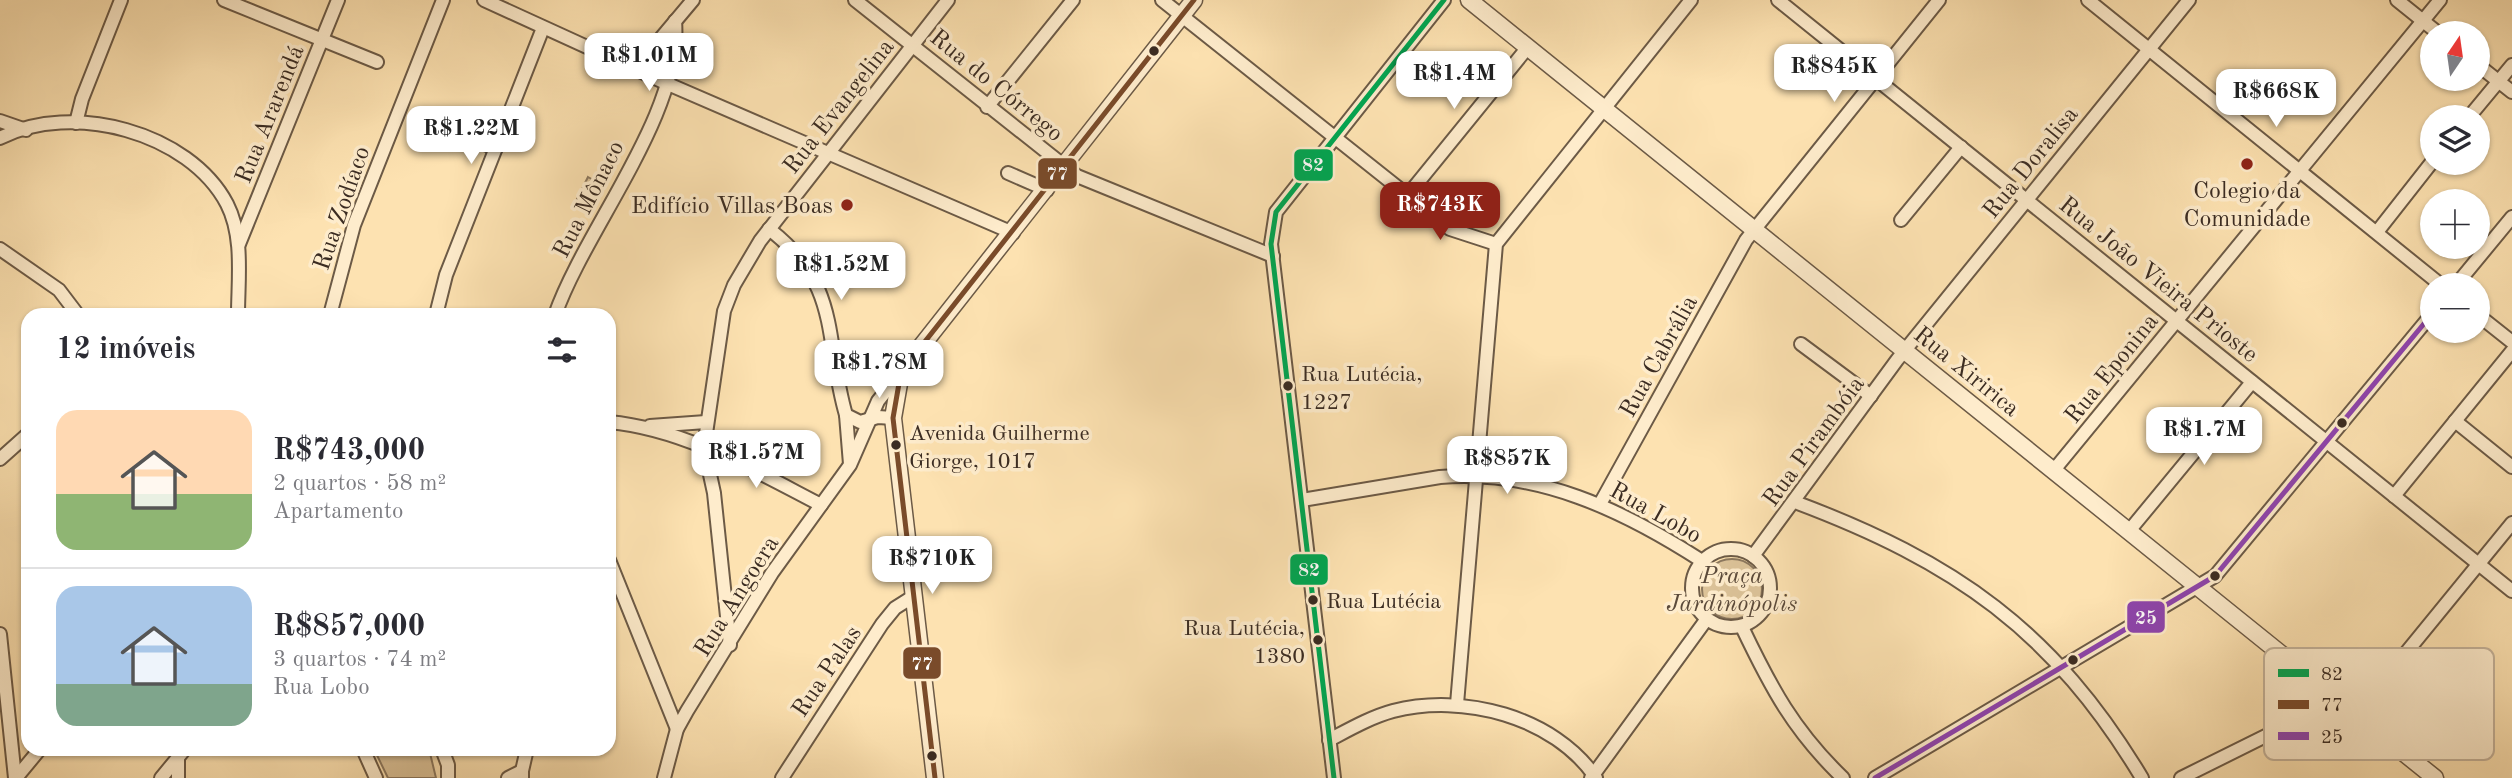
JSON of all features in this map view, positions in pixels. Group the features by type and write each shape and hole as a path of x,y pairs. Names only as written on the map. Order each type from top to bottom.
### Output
{"street":[{"path":"76,123 82,99 121,0"},
{"path":"224,0 377,62"},
{"name":"Rua Ararendá","path":"239,244 338,0"},
{"name":"Rua Zodíaco","path":"332,308 354,225 443,0"},
{"path":"484,0 668,84 1013,233"},
{"path":"635,69 693,0"},
{"name":"Rua do Córrego","path":"855,0 1077,176 1272,256"},
{"name":"Rua Evangelina","path":"730,645 714,494 704,447 724,311 734,285 769,229 948,0"},
{"path":"988,107 1073,0"},
{"path":"1161,0 1450,229 1496,244"},
{"path":"935,778 889,396 901,372 1194,0"},
{"path":"1334,778 1271,233 1276,212 1444,0"},
{"name":"Rua Xiririca","path":"1469,0 2274,648"},
{"path":"1457,704 1496,244 1691,0"},
{"name":"Rua João Vieira Prioste","path":"1778,0 2512,591"},
{"name":"Rua Cabrália","path":"1600,504 1755,229 1940,0"},
{"path":"2088,0 2426,273"},
{"name":"Rua Doralisa","path":"1905,350 2189,0"},
{"path":"2397,0 2423,21"},
{"name":"Rua Eponina","path":"2423,21 2440,0"},
{"name":"Rua Mônaco","path":"558,308 668,84 675,58 675,21"},
{"name":"Rua Eponina","path":"2054,470 2420,25"},
{"path":"438,308 446,275 543,28"},
{"path":"1407,196 1528,47"},
{"path":"2479,105 2512,65"},
{"path":"2490,75 2512,92"},
{"path":"0,121 27,130"},
{"path":"419,122 496,148"},
{"path":"0,138 27,130 76,123 111,127 145,136 193,160 228,206 239,244 238,308"},
{"path":"1901,220 1961,147"},
{"path":"1008,173 1047,190"},
{"path":"2376,232 2422,175"},
{"path":"2466,273 2512,217"},
{"path":"769,229 803,262 824,302 830,321 846,415 850,465"},
{"path":"0,249 59,289 73,308"},
{"path":"2490,325 2512,342"},
{"path":"1875,778 2215,576 2420,329"},
{"path":"1801,344 1871,396"},
{"name":"Rua Pirambóia","path":"1754,556 1905,350"},
{"path":"2394,496 2512,351"},
{"path":"2129,531 2252,382"},
{"name":"Rua Angoera","path":"664,778 677,729 772,573 850,465 869,420 889,396"},
{"path":"846,415 856,421 878,416 892,418"},
{"path":"2455,421 2512,467"},
{"path":"643,427 706,422"},
{"path":"616,423 643,427 704,447 821,505"},
{"path":"0,459 21,440"},
{"name":"Rua Lobo","path":"1302,500 1407,481 1475,477 1530,483 1600,504 1658,533 1702,561"},
{"path":"1795,502 1884,537 1943,569 1998,608 2062,666 2098,710 2143,778"},
{"path":"2410,648 2512,523"},
{"path":"1726,549 1754,556 1766,570 1771,590 1765,609 1742,627 1720,626 1706,620 1692,594 1692,582 1702,561 1726,549"},
{"path":"616,577 677,729"},
{"name":"Rua Palas","path":"782,778 882,624 895,608 914,596"},
{"path":"1329,740 1394,711 1457,704 1503,714 1543,732 1593,777 1706,620"},
{"path":"1742,627 1784,711 1812,747 1843,778"},
{"path":"0,634 15,778"},
{"path":"2181,778 2264,737"},
{"path":"15,778 34,756"},
{"path":"161,778 179,756"},
{"path":"178,778 182,756"},
{"path":"366,756 376,778"},
{"path":"508,778 522,775 526,756"},
{"name":"Rua Xiririca","path":"2413,760 2435,778"},
{"path":"448,772 462,778"}],"green space":[{"path":"588,177 604,186 591,212 575,203"},
{"name":"Praça Jardinópolis","path":"1732,559 1753,568 1762,589 1753,610 1732,619 1711,610 1702,589 1711,568"},
{"path":"377,756 431,756 436,778 388,778"}],"transit line":[{"name":"77","path":"935,778 893,418 901,372 1194,0"},
{"name":"82","path":"1334,778 1271,244 1276,212 1444,0"},
{"name":"25","path":"1875,778 2215,576 2420,328"}],"place":[{"name":"Colegio da Comunidade","path":"2247,164"},
{"name":"Edifício Villas Boas","path":"847,205"},
{"name":"Rua Lutécia, 1227","path":"1288,386"},
{"name":"Avenida Guilherme Giorge, 1017","path":"896,445"},
{"name":"Rua Lutécia","path":"1313,600"},
{"name":"Rua Lutécia, 1380","path":"1318,640"}]}
